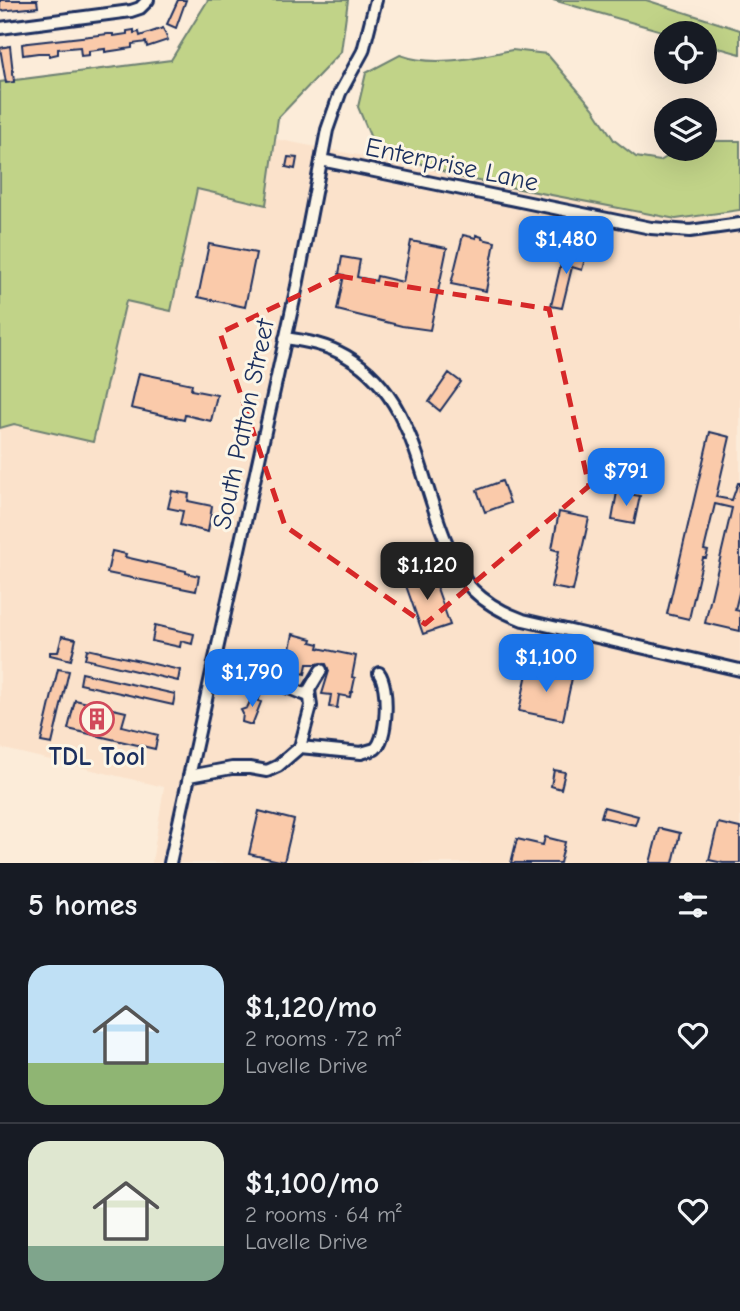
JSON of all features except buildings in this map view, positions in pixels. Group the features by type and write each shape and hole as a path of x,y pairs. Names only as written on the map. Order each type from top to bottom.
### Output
{"street":[{"path":"0,28 131,11 140,8 148,0"},
{"name":"South Patton Street","path":"170,863 285,338 321,160 333,111 367,41 376,0"},
{"name":"Enterprise Lane","path":"321,160 651,228 690,231 740,224"},
{"path":"285,338 314,343 346,356 387,393 408,430 441,530 457,565 469,585 485,601 523,620 740,670"},
{"path":"214,665 265,677 309,696"},
{"path":"189,776 232,768 267,771 278,766 300,747 311,706 309,690 321,670"},
{"path":"300,747 361,753 375,749 383,738 384,721 384,678 379,673"}],"highlighted area":[{"path":"339,276 549,309 589,486 425,624 285,526 220,333"}],"shaded area":[{"path":"275,139 636,209 720,218 740,211 740,863 152,863 164,787 0,748 0,428 14,424 93,441 126,301 171,311 197,189 266,205"}],"green space":[{"path":"208,0 348,0 341,52 278,118 266,205 197,189 171,311 126,301 93,442 14,424 0,428 0,82 171,60"},
{"path":"553,0 646,0 712,21 654,21 654,29"},
{"path":"717,23 740,30 740,54 717,47"},
{"path":"512,50 547,54 593,108 614,140 636,157 654,161 717,161 717,141 740,141 740,210 676,219 463,178 375,148 358,107 366,73 400,55 428,61 470,58"}],"place":[{"name":"TDL Tool","path":"97,719"}]}
